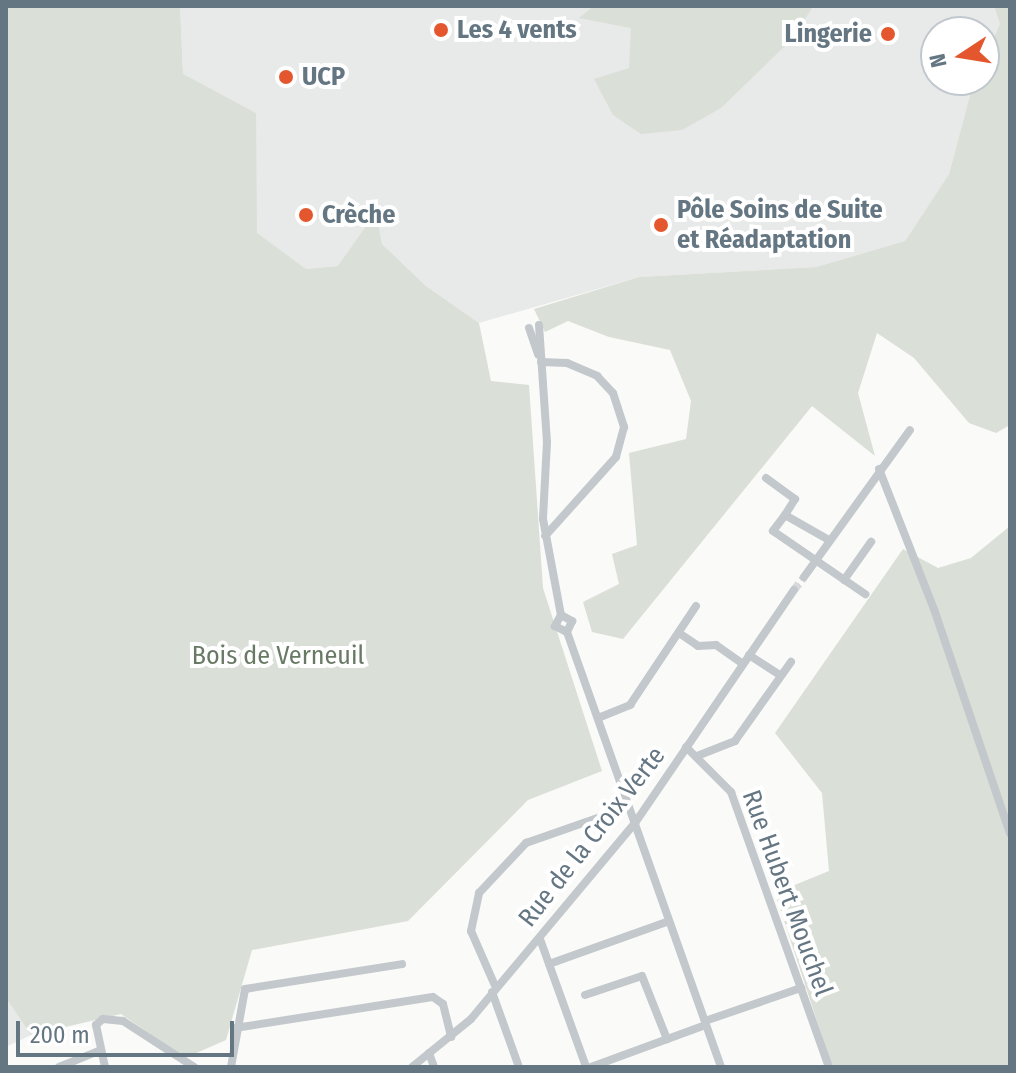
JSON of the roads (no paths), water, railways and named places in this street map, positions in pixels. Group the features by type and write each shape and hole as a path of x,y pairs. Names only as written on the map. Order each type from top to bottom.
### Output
{"street":[{"path":"534,326 541,362 547,442 545,536 561,615 572,621 567,632 721,1067"},
{"path":"541,362 567,363 597,376 613,393 624,427 616,457 545,536"},
{"path":"804,577 910,430"},
{"path":"879,469 934,609 1010,833"},
{"path":"766,478 795,499 773,531 865,594"},
{"path":"785,515 829,540"},
{"path":"844,580 871,542"},
{"name":"Rue de la Croix Verte","path":"412,1067 451,1037 494,990 635,823 794,590"},
{"path":"598,718 630,705 696,606"},
{"path":"679,633 698,646 716,645 743,664"},
{"path":"749,655 781,676"},
{"path":"697,756 735,741 791,662"},
{"name":"Rue Hubert Mouchel","path":"686,747 731,792 829,1067"},
{"path":"519,1067 471,931 479,893 526,843 629,807"},
{"path":"549,964 669,921"},
{"path":"540,939 589,1067 801,988"},
{"path":"231,1067 235,1028 245,989 402,964"},
{"path":"585,995 642,976 667,1039"},
{"path":"235,1028 433,997 443,1004 451,1037"},
{"path":"105,1067 96,1025 103,1019 123,1021 194,1067"},
{"path":"59,1067 101,1050"},
{"path":"429,1053 434,1067"}],"tunnel":[{"path":"794,590 804,577"}],"place":[{"name":"Les 4 vents","path":"441,30"},
{"name":"Lingerie","path":"888,34"},
{"name":"UCP","path":"286,77"},
{"name":"Crèche","path":"306,215"},
{"name":"Pôle Soins de Suite et Réadaptation","path":"661,225"}],"park label":[{"name":"Bois de Verneuil","path":"278,656"}]}
